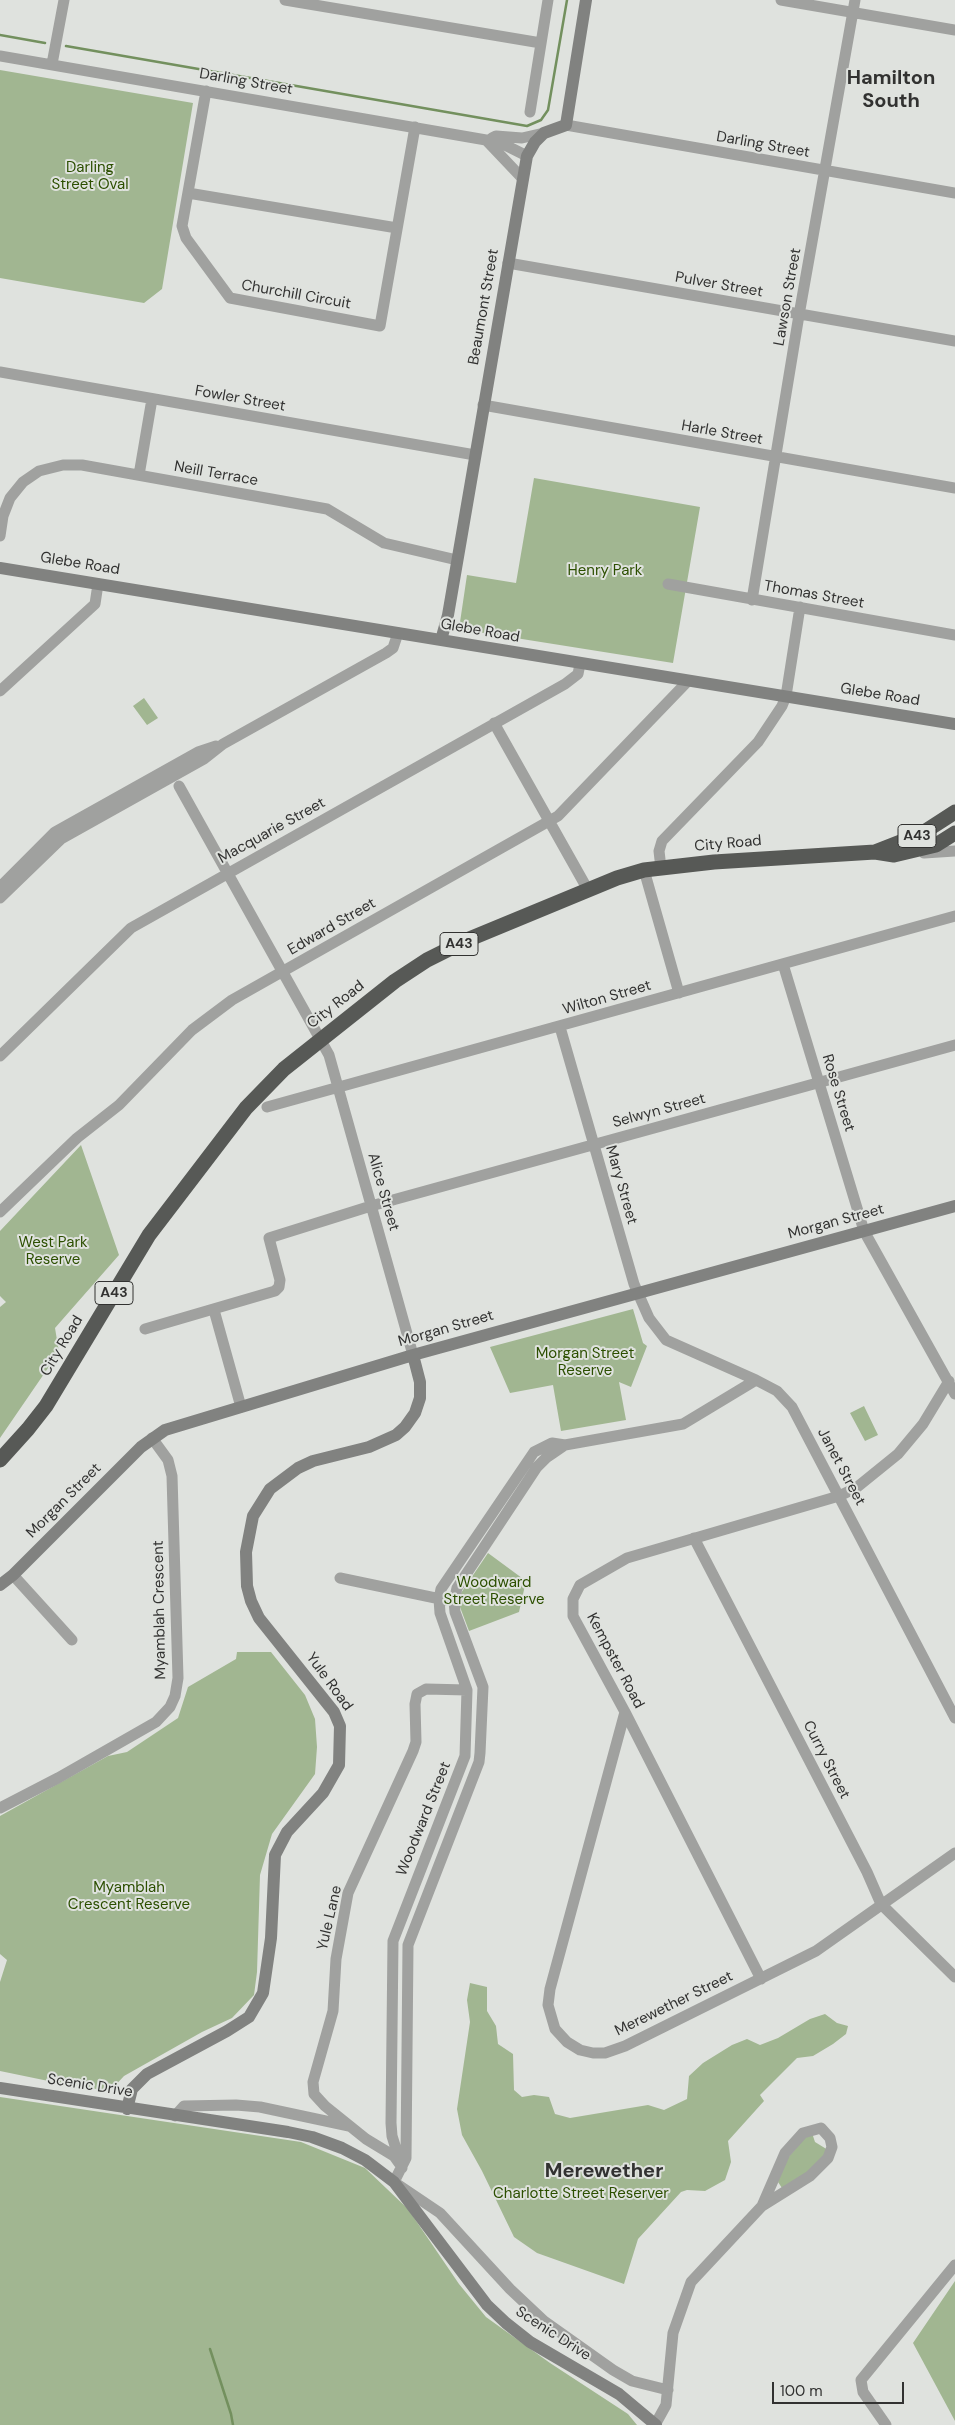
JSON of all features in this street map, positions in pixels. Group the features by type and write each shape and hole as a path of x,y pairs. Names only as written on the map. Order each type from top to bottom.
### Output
{"highway":[{"name":"City Road","path":"875,852 921,834 955,812"},
{"name":"City Road","path":"0,1460 46,1406 130,1265 167,1209 259,1093 321,1039 395,981 427,960 467,940 588,890 644,870 875,852 894,855 936,844 955,833"}],"street":[{"path":"52,64 64,0"},
{"path":"285,0 540,43"},
{"path":"530,112 548,0"},
{"path":"544,133 566,125 586,0"},
{"path":"781,0 955,30"},
{"name":"Lawson Street","path":"752,600 799,314 855,0"},
{"name":"Darling Street","path":"0,56 486,140 501,143 527,156"},
{"name":"Churchill Circuit","path":"206,91 182,226 186,238 230,298 380,326 415,127"},
{"name":"Darling Street","path":"566,125 955,193"},
{"name":"Darling Street","path":"486,140 496,136 520,138 544,133"},
{"name":"Beaumont Street","path":"441,640 448,615 527,156 535,142 544,133"},
{"path":"486,140 523,179"},
{"path":"188,193 397,228"},
{"name":"Pulver Street","path":"508,263 955,341"},
{"name":"Fowler Street","path":"0,372 475,455"},
{"path":"139,475 152,399"},
{"name":"Harle Street","path":"484,405 776,458 955,488"},
{"name":"Neill Terrace","path":"0,536 3,516 10,498 23,482 39,471 63,465 82,465 327,509 384,544 457,560"},
{"name":"Glebe Road","path":"0,568 687,682 955,724"},
{"path":"0,691 95,604 98,584"},
{"name":"Thomas Street","path":"668,584 955,635"},
{"path":"661,868 659,851 662,841 758,742 772,722 786,696 800,607"},
{"path":"0,898 61,839 204,759 223,744 386,653 393,648 398,633"},
{"name":"Macquarie Street","path":"0,1056 132,928 565,684 578,674 580,664"},
{"name":"Edward Street","path":"0,1212 77,1138 119,1105 192,1030 232,1000 558,816 687,682"},
{"path":"494,723 588,890"},
{"path":"0,887 55,832 198,752 223,744"},
{"name":"Alice Street","path":"180,786 329,1055 413,1355"},
{"path":"894,855 955,851"},
{"path":"644,870 679,993"},
{"name":"Wilton Street","path":"267,1107 955,916"},
{"name":"Rose Street","path":"783,964 864,1231 955,1394"},
{"name":"Mary Street","path":"560,1026 638,1294"},
{"name":"Selwyn Street","path":"214,1310 275,1291 279,1287 280,1280 269,1238 371,1206 955,1045"},
{"name":"Morgan Street","path":"0,1585 13,1575 152,1438 165,1430 413,1355 955,1206"},
{"name":"Janet Street","path":"638,1294 649,1318 666,1340 756,1380 776,1391 792,1407 955,1718"},
{"path":"145,1329 214,1310 241,1407"},
{"name":"Yule Road","path":"127,2109 132,2089 147,2074 249,2017 263,1993 271,1938 275,1855 287,1832 323,1793 339,1765 340,1726 334,1712 260,1618 251,1601 247,1586 246,1552 253,1516 270,1489 298,1468 313,1461 368,1447 396,1435 405,1427 415,1413 420,1398 420,1382 413,1355"},
{"path":"439,1599 441,1589 534,1452 552,1443 565,1445 683,1424 756,1380"},
{"name":"Kempster Road","path":"761,1979 625,1712 573,1616 573,1599 580,1585 626,1558 839,1496 856,1488 898,1454 923,1424 949,1382"},
{"name":"Myamblah Crescent","path":"0,1808 58,1778 156,1722 170,1707 178,1678 172,1476 168,1460 152,1438"},
{"path":"340,1578 454,1601 457,1588 537,1467 546,1458 565,1445"},
{"name":"Curry Street","path":"694,1538 867,1872 881,1904 955,1977"},
{"path":"13,1575 72,1640"},
{"name":"Woodward Street","path":"402,2168 390,2123 393,1941 465,1756 467,1690 440,1613 439,1599"},
{"name":"Woodward Street","path":"394,2182 406,2158 408,1945 479,1762 480,1753 483,1686 455,1612 454,1601"},
{"name":"Yule Lane","path":"402,2168 394,2156 349,2126 314,2094 313,2082 333,2011 336,1959 348,1893 413,1751 416,1742 415,1704 417,1694 426,1689 467,1690"},
{"name":"Merewether Street","path":"625,1712 550,1989 548,2006 555,2030 567,2042 580,2050 606,2053 625,2046 816,1951 955,1853"},
{"name":"Scenic Drive","path":"0,2088 312,2137 342,2148 365,2160 394,2182 440,2212 510,2289 544,2321 632,2381 668,2390"},
{"path":"175,2116 184,2106 236,2105 260,2107 349,2126"},
{"path":"655,2425 666,2405 673,2333 691,2282 762,2206 810,2176 828,2158 832,2147 830,2138 820,2128 803,2133 785,2153 762,2206"},
{"name":"Scenic Drive","path":"394,2182 488,2305 506,2324 530,2342 619,2394 655,2425"},
{"path":"886,2425 863,2392 861,2380 955,2265"}],"green space":[{"name":"Darling Street Oval","path":"0,70 193,103 162,289 144,303 0,278"},
{"name":"Henry Park","path":"534,478 700,507 673,663 459,629 467,575 516,583"},
{"path":"144,698 158,718 147,725 133,706"},
{"name":"West Park Reserve","path":"81,1145 119,1255 55,1328 59,1352 0,1438 0,1307 6,1302 0,1296 0,1231"},
{"name":"Morgan Street Reserve","path":"633,1309 643,1343 647,1346 631,1387 619,1382 626,1420 561,1431 553,1385 510,1393 490,1347"},
{"path":"864,1406 878,1435 865,1441 850,1413"},
{"name":"Woodward Street Reserve","path":"488,1553 526,1581 519,1612 469,1631 460,1607 461,1593"},
{"name":"Myamblah Crescent Reserve","path":"237,1652 271,1652 305,1695 315,1719 317,1747 315,1774 272,1834 260,1875 257,1972 254,1995 232,2018 202,2032 124,2076 110,2091 63,2084 0,2071 0,1982 7,1960 0,1954 0,1816 108,1756 127,1752 178,1718 188,1687 236,1659"},
{"name":"Charlotte Street Reserver","path":"470,1983 487,1987 487,2011 496,2026 498,2044 513,2054 514,2090 522,2097 534,2095 549,2097 555,2114 570,2118 648,2105 664,2110 687,2099 689,2076 703,2063 732,2045 747,2039 760,2045 778,2038 810,2019 825,2014 837,2023 848,2026 846,2034 833,2044 813,2056 797,2058 760,2095 764,2101 728,2141 731,2162 725,2180 705,2191 687,2190 681,2192 638,2239 624,2284 537,2253 514,2237 462,2135 457,2109 470,2022 467,2000"},
{"path":"0,2097 301,2142 365,2168 408,2209 459,2284 486,2317 550,2363 628,2414 637,2425 0,2425"},
{"path":"808,2134 813,2136 815,2142 828,2150 811,2171 782,2188 778,2182 785,2161"},
{"path":"955,2281 955,2421 913,2343"}],"waterway":[{"path":"66,46 527,126 541,120 548,110 567,0"},
{"path":"0,35 45,43"},
{"path":"210,2349 233,2425"}],"district":[{"name":"Hamilton South","path":"891,90"},
{"name":"Merewether","path":"604,2172"}]}
